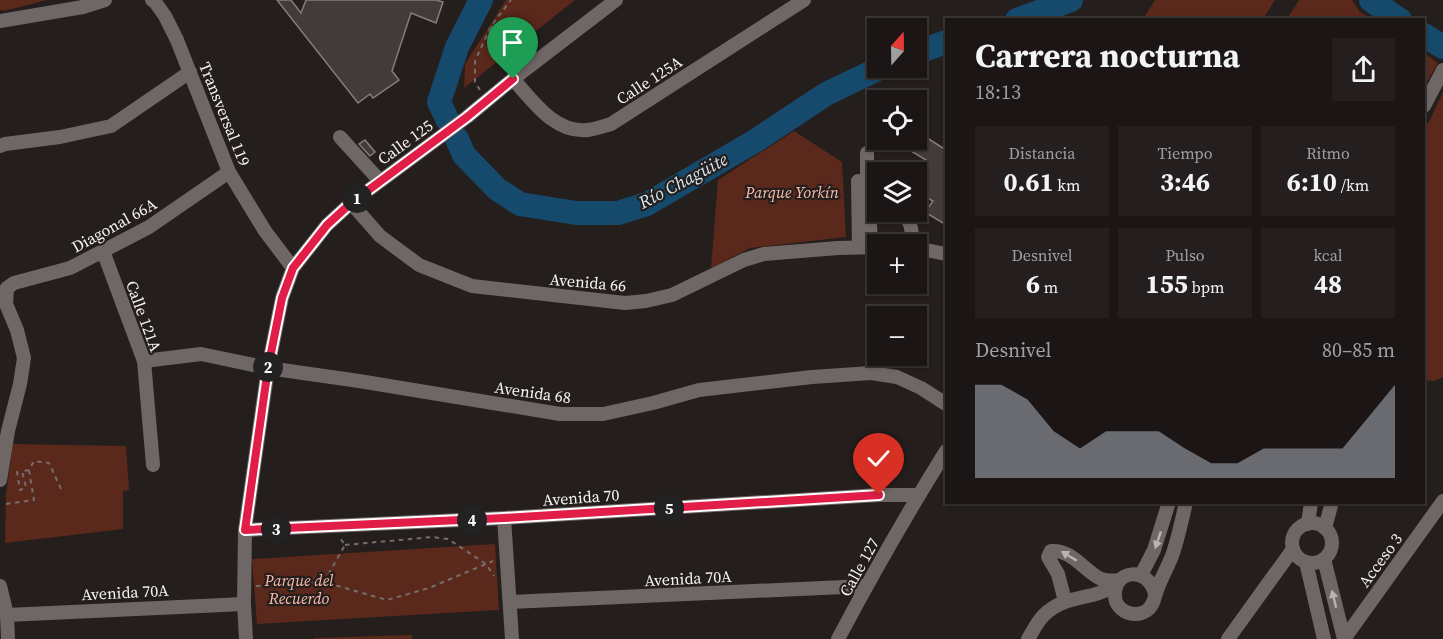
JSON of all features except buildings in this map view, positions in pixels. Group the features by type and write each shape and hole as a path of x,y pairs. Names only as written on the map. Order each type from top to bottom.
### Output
{"street":[{"path":"0,21 83,7 105,0"},
{"name":"Transversal 119","path":"152,0 165,16 190,72 229,172 265,231 293,268"},
{"name":"Calle 125","path":"246,639 245,530 268,368 282,298 293,268 327,225 351,203 467,117 616,0"},
{"name":"Calle 125A","path":"513,79 548,117 566,128 587,131 611,124 804,0"},
{"path":"1425,104 1442,71"},
{"path":"0,146 111,126 190,72"},
{"path":"340,137 380,181"},
{"path":"862,155 867,192"},
{"name":"Diagonal 66A","path":"4,287 70,268 149,227 229,172"},
{"name":"Avenida 66","path":"351,203 380,236 419,265 472,286 626,303 672,295 744,260 764,254 867,247"},
{"path":"927,250 945,254"},
{"name":"Calle 121A","path":"103,251 144,361 153,465"},
{"path":"4,287 6,304 17,330 24,358 8,430 5,476"},
{"name":"Avenida 68","path":"144,361 201,354 268,368 560,414 603,414 699,390 812,377 871,373 897,377 921,388 945,403"},
{"name":"Calle 127","path":"838,639 945,453"},
{"name":"Avenida 70","path":"245,530 504,518 879,495 919,495"},
{"name":"Acceso 3","path":"1344,639 1443,501"},
{"path":"1141,575 1154,550 1168,504"},
{"path":"1095,594 1127,613 1137,614 1146,611 1153,604 1172,555 1185,504"},
{"path":"1308,524 1311,504"},
{"path":"1325,528 1331,504"},
{"path":"504,518 512,639"},
{"path":"1228,639 1293,549 1297,531 1308,524 1320,525 1329,532 1332,544 1324,559 1313,563 1306,562 1293,549"},
{"path":"1065,601 1058,574 1048,557 1051,551 1063,552 1101,579 1118,583"},
{"path":"1324,559 1344,639"},
{"path":"1306,562 1324,639"},
{"path":"1028,639 1045,614 1065,601 1095,594 1118,583 1126,576 1141,575 1148,579 1155,594"},
{"path":"1118,583 1115,597 1119,607"},
{"path":"0,586 7,615 8,639"},
{"name":"Avenida 70A","path":"510,602 867,586"},
{"name":"Avenida 70A","path":"7,615 244,604"}],"path":[{"path":"488,100 475,82 475,61 491,26 511,0"},
{"path":"491,26 513,48"},
{"path":"6,504 34,500 29,470 34,461 49,463 61,489"},
{"path":"5,476 17,472 20,489 26,487 22,471 29,470"},
{"path":"333,526 345,545"},
{"path":"345,545 438,537 448,539 486,564 502,587 509,587"},
{"path":"324,582 345,545"},
{"path":"244,587 324,582 387,600 429,588 496,560"}],"green space":[{"path":"0,0 47,0 4,11 0,10"},
{"path":"506,0 575,0 464,88 465,64"},
{"path":"1155,0 1275,0 1264,18 1144,18"},
{"path":"1299,0 1352,0 1360,12 1370,18 1288,18"},
{"path":"1425,54 1438,63 1425,85"},
{"path":"1443,92 1443,377 1434,381 1425,380 1425,127"},
{"name":"Parque Yorkín","path":"794,131 842,162 846,237 750,248 711,268 718,180"},
{"path":"13,444 126,446 129,490 123,491 123,529 5,543 6,494"},
{"name":"Parque del Recuerdo","path":"495,544 499,610 257,624 252,559"},
{"path":"412,635 412,639 314,639 314,638"}],"waterway":[{"name":"Río Chagüite","path":"447,119 439,102 457,47 481,0"},
{"name":"Río Chagüite","path":"1022,18 1071,0"},
{"name":"Río Chagüite","path":"1371,0 1397,18"},
{"name":"Río Chagüite","path":"1425,36 1443,47"},
{"name":"Río Chagüite","path":"927,49 945,42"},
{"name":"Río Chagüite","path":"457,139 464,155 497,189 520,204 576,213 618,213 647,204 755,141 826,94 867,74"}],"route":[{"path":"513,79 467,117 351,203 327,225 293,268 282,298 268,368 245,530 504,518 879,495"}]}
